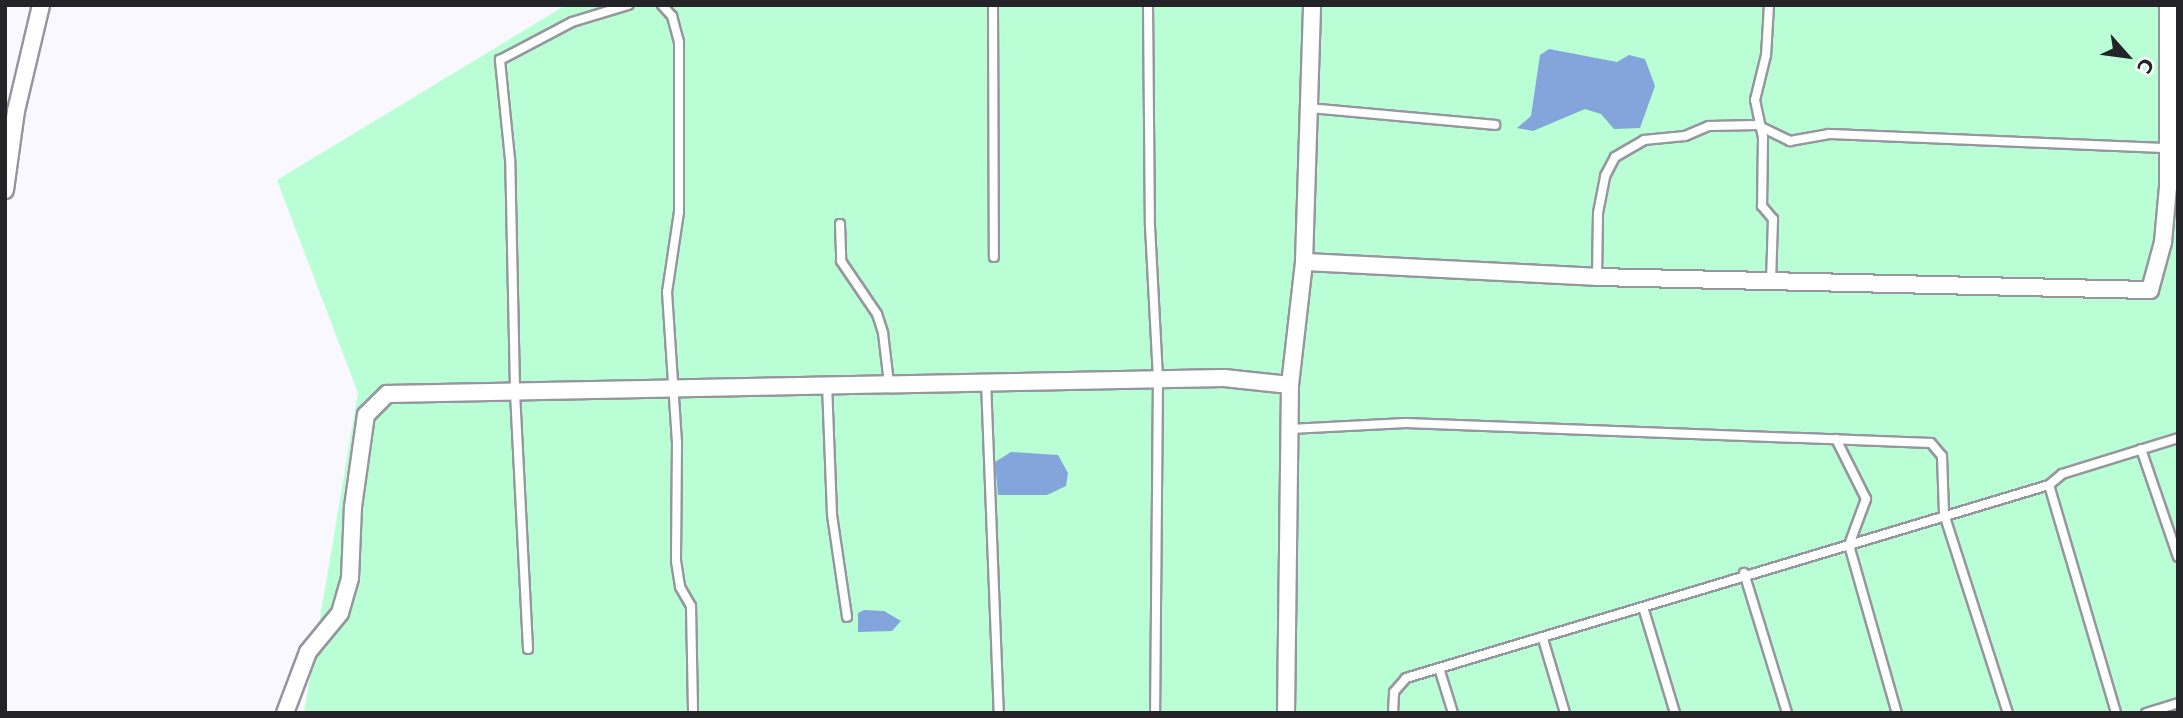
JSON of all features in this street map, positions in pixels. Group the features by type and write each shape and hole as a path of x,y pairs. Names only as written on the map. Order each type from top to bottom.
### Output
{"street":[{"path":"5,190 16,111 41,5"},
{"path":"1286,713 1290,385 1304,262 1312,5"},
{"path":"1304,262 1597,277 2150,290 2163,242 2166,148 2174,56 2168,5"},
{"path":"285,713 308,652 340,613 350,578 358,461 366,415 374,402 387,394 515,389 1224,378 1290,385"}],"lane":[{"path":"528,649 515,389 510,159 500,60 572,22 628,5"},
{"path":"662,5 672,16 679,43 679,212 667,292 679,502 676,561 680,587 691,606 693,711"},
{"path":"993,5 994,257"},
{"path":"1148,5 1150,226 1158,379 1155,713"},
{"path":"1769,5 1766,55 1757,79 1757,125 1763,138 1762,206 1773,219 1771,281"},
{"path":"1309,108 1495,124"},
{"path":"1597,277 1598,214 1605,176 1615,156 1644,140 1685,136 1709,126 1757,125 1790,141 1829,134 2166,148"},
{"path":"840,224 841,261 877,314 889,383"},
{"path":"986,381 999,713"},
{"path":"827,384 832,515 846,617"},
{"path":"1290,429 1406,423 1931,443 1942,456 1944,514 2008,713"},
{"path":"1393,713 1394,691 1406,678 1543,639 1744,573 1849,545 1944,514 2049,485 2062,474 2178,438"},
{"path":"1836,439 1866,499 1849,545 1897,713"},
{"path":"2141,449 2178,557"},
{"path":"2049,485 2116,713"},
{"path":"1744,573 1787,713"},
{"path":"1643,607 1675,713"},
{"path":"1543,639 1565,713"},
{"path":"1439,668 1453,713"},
{"path":"2146,713 2178,703"}],"green space":[{"path":"566,5 2178,5 2178,713 304,713 358,393 277,180"}],"water":[{"path":"1549,49 1617,62 1629,55 1645,59 1655,86 1640,128 1614,129 1601,114 1585,109 1533,131 1517,128 1531,116 1540,55"},
{"path":"1011,452 1058,455 1068,473 1066,486 1047,495 998,495 995,462"},
{"path":"864,610 884,611 901,621 892,631 858,632 858,613"}]}
